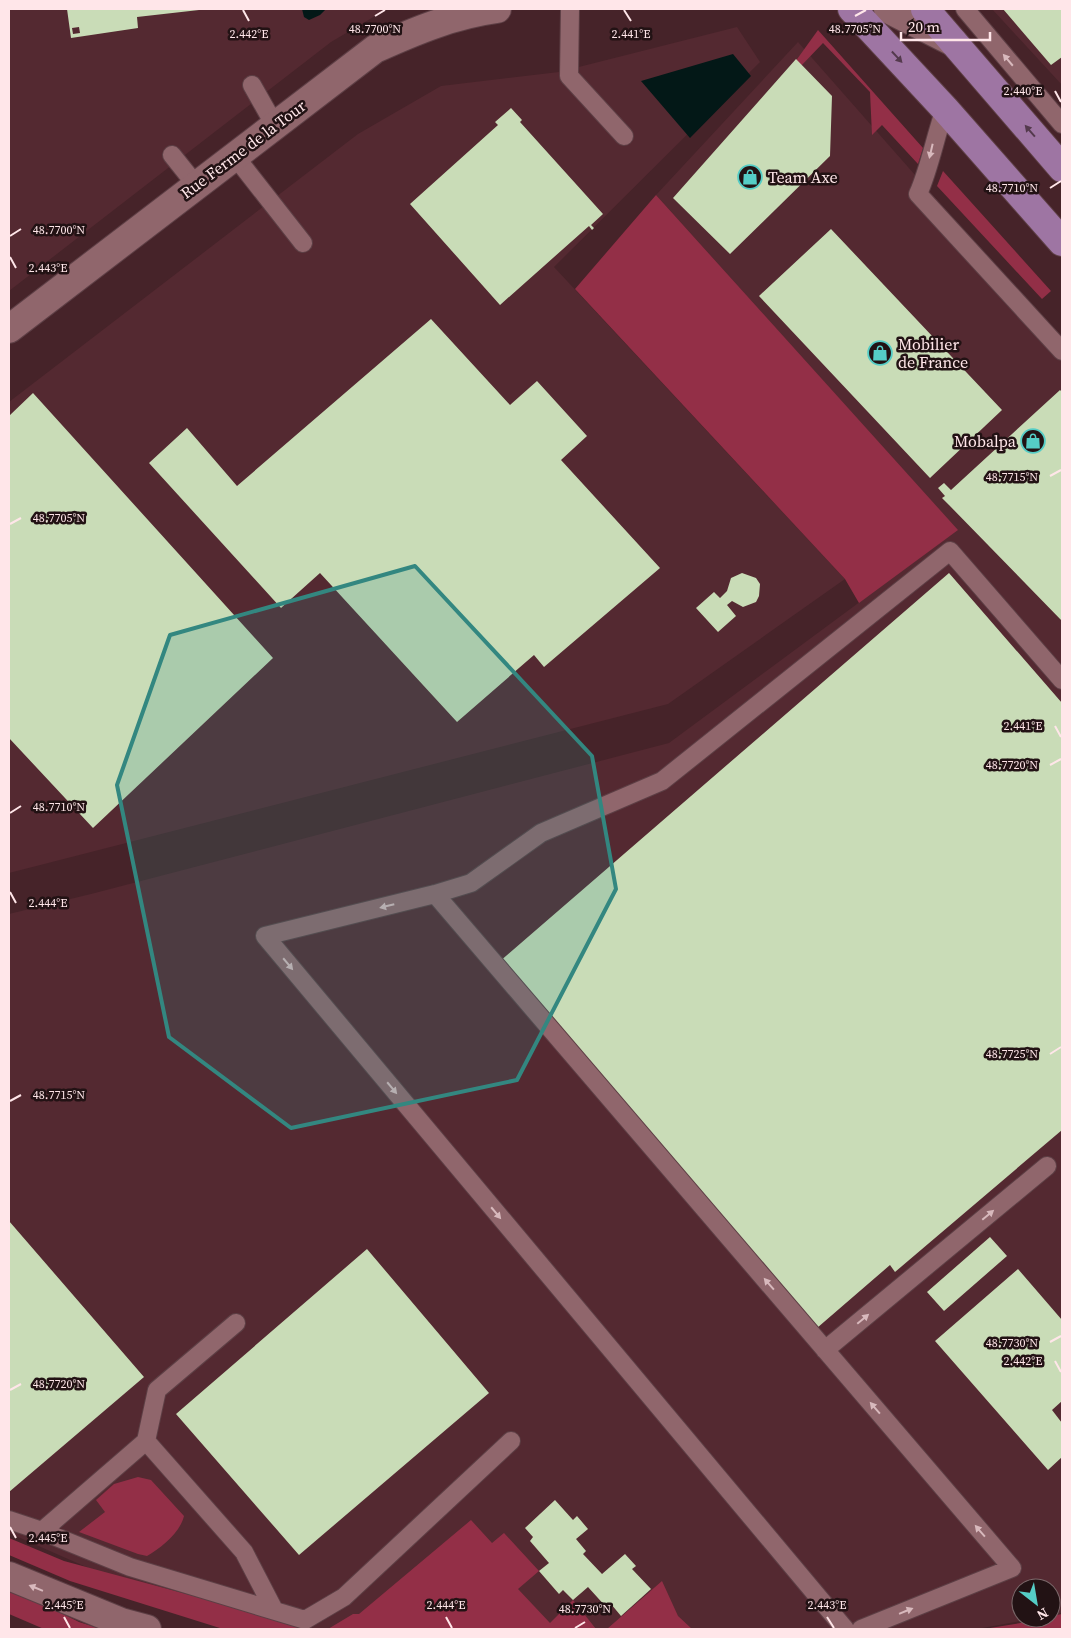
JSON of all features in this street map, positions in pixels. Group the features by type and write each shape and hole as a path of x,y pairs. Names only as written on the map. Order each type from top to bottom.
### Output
{"main road":[{"path":"852,9 945,109 1062,242"},
{"path":"925,9 1062,168"}],"street":[{"name":"Rue Ferme de la Tour","path":"9,329 274,124 375,49 432,24 466,13 497,9"},
{"path":"888,9 953,42"},
{"path":"9,1576 121,1622 147,1629"}],"lane":[{"path":"570,9 569,76 624,136"},
{"path":"965,9 1062,124"},
{"path":"252,85 274,124"},
{"path":"945,109 934,138 925,179 918,194 1062,351"},
{"path":"172,155 196,185"},
{"path":"234,155 303,243"},
{"path":"845,1629 265,936 435,894 471,883 541,833 662,781 950,551 1062,680"},
{"path":"435,894 1012,1568 889,1624 861,1629"},
{"path":"825,1350 1047,1166"},
{"path":"42,1531 146,1441 157,1390 236,1323"},
{"path":"146,1441 244,1552 274,1610"},
{"path":"9,1520 42,1531 130,1567 305,1620 344,1597 511,1441"}],"highlighted area":[{"path":"415,566 592,756 616,889 517,1080 291,1128 169,1037 117,785 170,635"}],"shaded area":[{"path":"9,9 387,9 331,42 9,291"},
{"path":"302,9 326,9 320,15 309,20 304,17"},
{"path":"992,9 1062,9 1062,85"},
{"path":"737,27 760,62 554,267 845,579 668,704 9,873 9,402 358,134 441,86 559,72"},
{"path":"818,30 923,148 918,164 882,125 872,135 870,92 823,43 800,67 795,62"},
{"path":"798,42 1062,342 1062,1613 1061,1578 1011,1578 1011,1623 977,1629 227,1629 9,1533 9,914 669,743 957,530 656,195"},
{"path":"733,54 751,76 690,138 641,81"},
{"path":"943,171 1051,291 1042,299 937,186"},
{"path":"656,195 958,530 859,603 845,579 575,289"},
{"path":"138,1477 151,1480 184,1516 182,1522 169,1539 147,1556 79,1532 105,1512 96,1500 114,1484"},
{"path":"471,1520 492,1543 504,1533 539,1571 518,1589 550,1623 573,1600 596,1629 328,1629 353,1614 359,1614"},
{"path":"9,1538 64,1561 316,1629 223,1629 70,1581 9,1555"},
{"path":"662,1581 678,1616 692,1629 607,1629"},
{"path":"9,1587 79,1622 101,1629 44,1629 9,1614"},
{"path":"1061,1614 1062,1629 984,1629 1011,1625 1011,1628 1061,1628"}],"building":[{"path":"67,9 199,10 137,17 138,28 71,38","holes":["79,27 80,33 73,34 72,28"]},
{"path":"1003,9 1062,9 1062,57 1051,65"},
{"name":"Team Axe","path":"796,59 832,96 830,156 730,254 673,198"},
{"path":"511,108 522,120 520,122 603,214 591,225 594,228 592,230 589,226 500,305 410,204 498,125 495,122"},
{"name":"Mobilier de France","path":"831,229 1002,410 930,478 759,296"},
{"path":"431,319 510,405 537,381 587,436 561,460 660,568 544,667 534,655 457,722 320,573 281,608 149,463 187,428 237,486"},
{"name":"Mobalpa","path":"1060,390 1062,392 1062,621 942,498 945,496 938,488 944,483 951,490"},
{"path":"33,393 273,658 93,828 9,738 9,416"},
{"path":"742,573 756,578 760,584 759,596 756,602 743,607 732,601 727,605 736,616 718,632 696,608 714,592 720,598 727,591 731,578"},
{"path":"949,573 1062,703 1062,1130 895,1272 890,1265 817,1328 499,962"},
{"path":"9,1221 144,1377 9,1492"},
{"path":"990,1237 1007,1256 944,1311 927,1292"},
{"path":"367,1249 489,1393 299,1555 176,1414"},
{"path":"1018,1269 1062,1320 1062,1401 1052,1410 1062,1423 1062,1457 1048,1470 935,1341"},
{"path":"555,1500 573,1520 577,1516 588,1529 576,1539 586,1551 583,1554 602,1574 625,1554 636,1566 632,1569 651,1589 621,1616 611,1604 607,1608 588,1587 573,1600 563,1590 559,1594 539,1571 549,1563 530,1541 533,1537 525,1528"}],"place":[{"name":"Team Axe","path":"750,177"},
{"name":"Mobilier de France","path":"880,353"},
{"name":"Mobalpa","path":"1033,441"}]}
